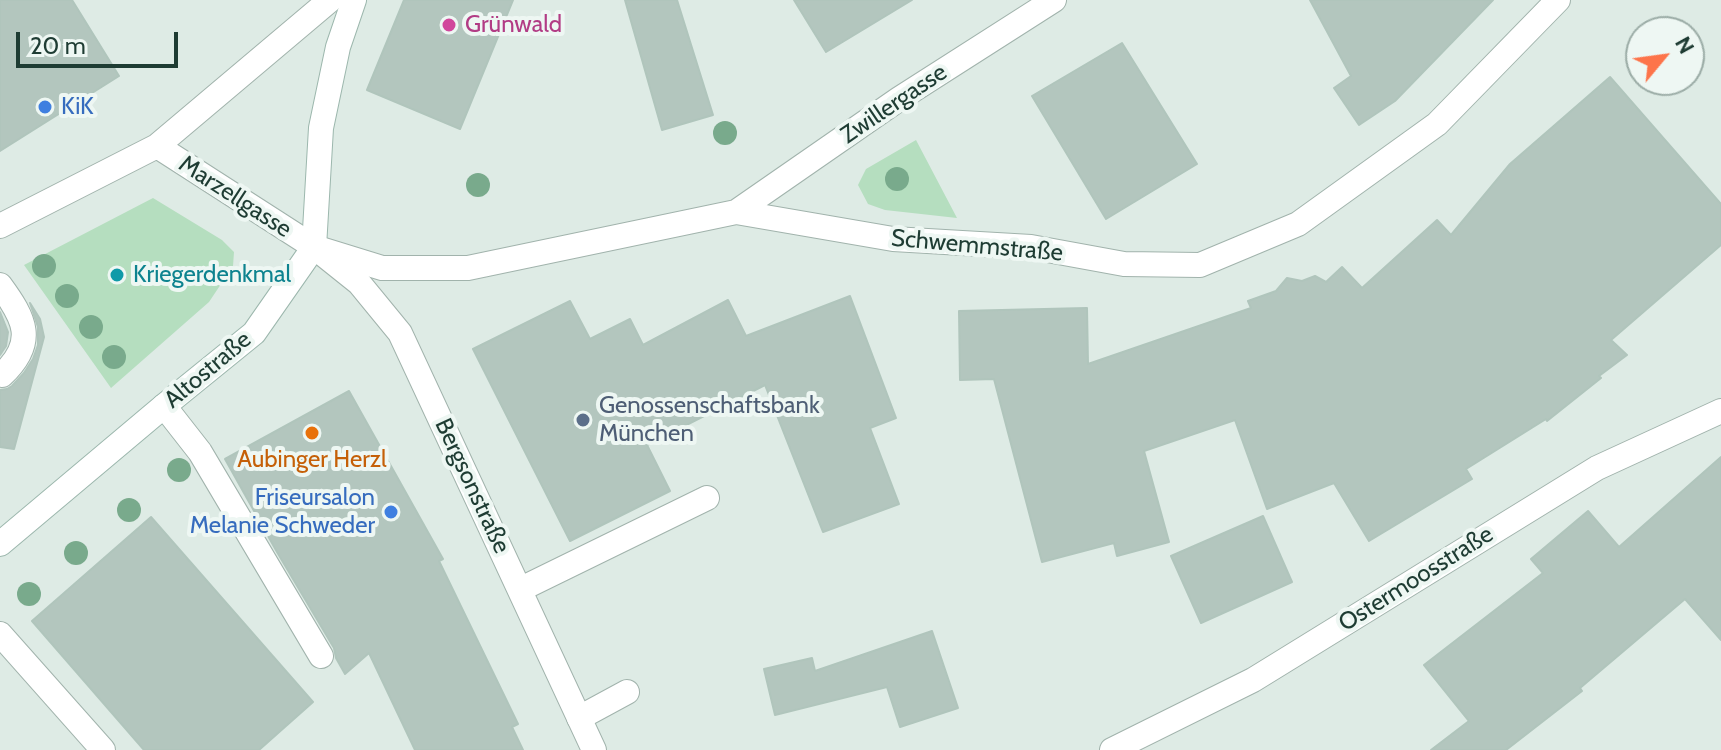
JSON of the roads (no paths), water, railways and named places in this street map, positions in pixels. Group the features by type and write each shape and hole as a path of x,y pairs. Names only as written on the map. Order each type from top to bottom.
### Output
{"street":[{"name":"Marzellgasse","path":"0,226 157,146 330,0"},
{"path":"314,247 321,128 338,47 354,0"},
{"name":"Zwillergasse","path":"736,212 899,99 1054,0"},
{"name":"Schwemmstraße","path":"314,247 382,268 468,268 736,212 893,239 1031,247 1124,264 1200,265 1298,224 1437,124 1558,0"},
{"name":"Marzellgasse","path":"157,146 314,247"},
{"name":"Altostraße","path":"0,544 254,333 314,247"},
{"name":"Bergsonstraße","path":"314,247 359,283 400,333 594,750"},
{"path":"0,285 21,317 25,335 22,351 2,375"},
{"path":"164,406 200,452 321,656"},
{"name":"Ostermoosstraße","path":"1112,750 1253,680 1597,468 1721,411"},
{"path":"521,589 707,498"},
{"path":"0,634 103,750"},
{"path":"579,718 627,692"}],"place":[{"name":"Grünwald","path":"449,25"},
{"name":"KiK","path":"45,107"},
{"name":"Kriegerdenkmal","path":"117,275"},
{"name":"Genossenschaftsbank München","path":"583,420"},
{"name":"Aubinger Herzl","path":"312,433"},
{"name":"Friseursalon Melanie Schweder","path":"391,512"}]}
